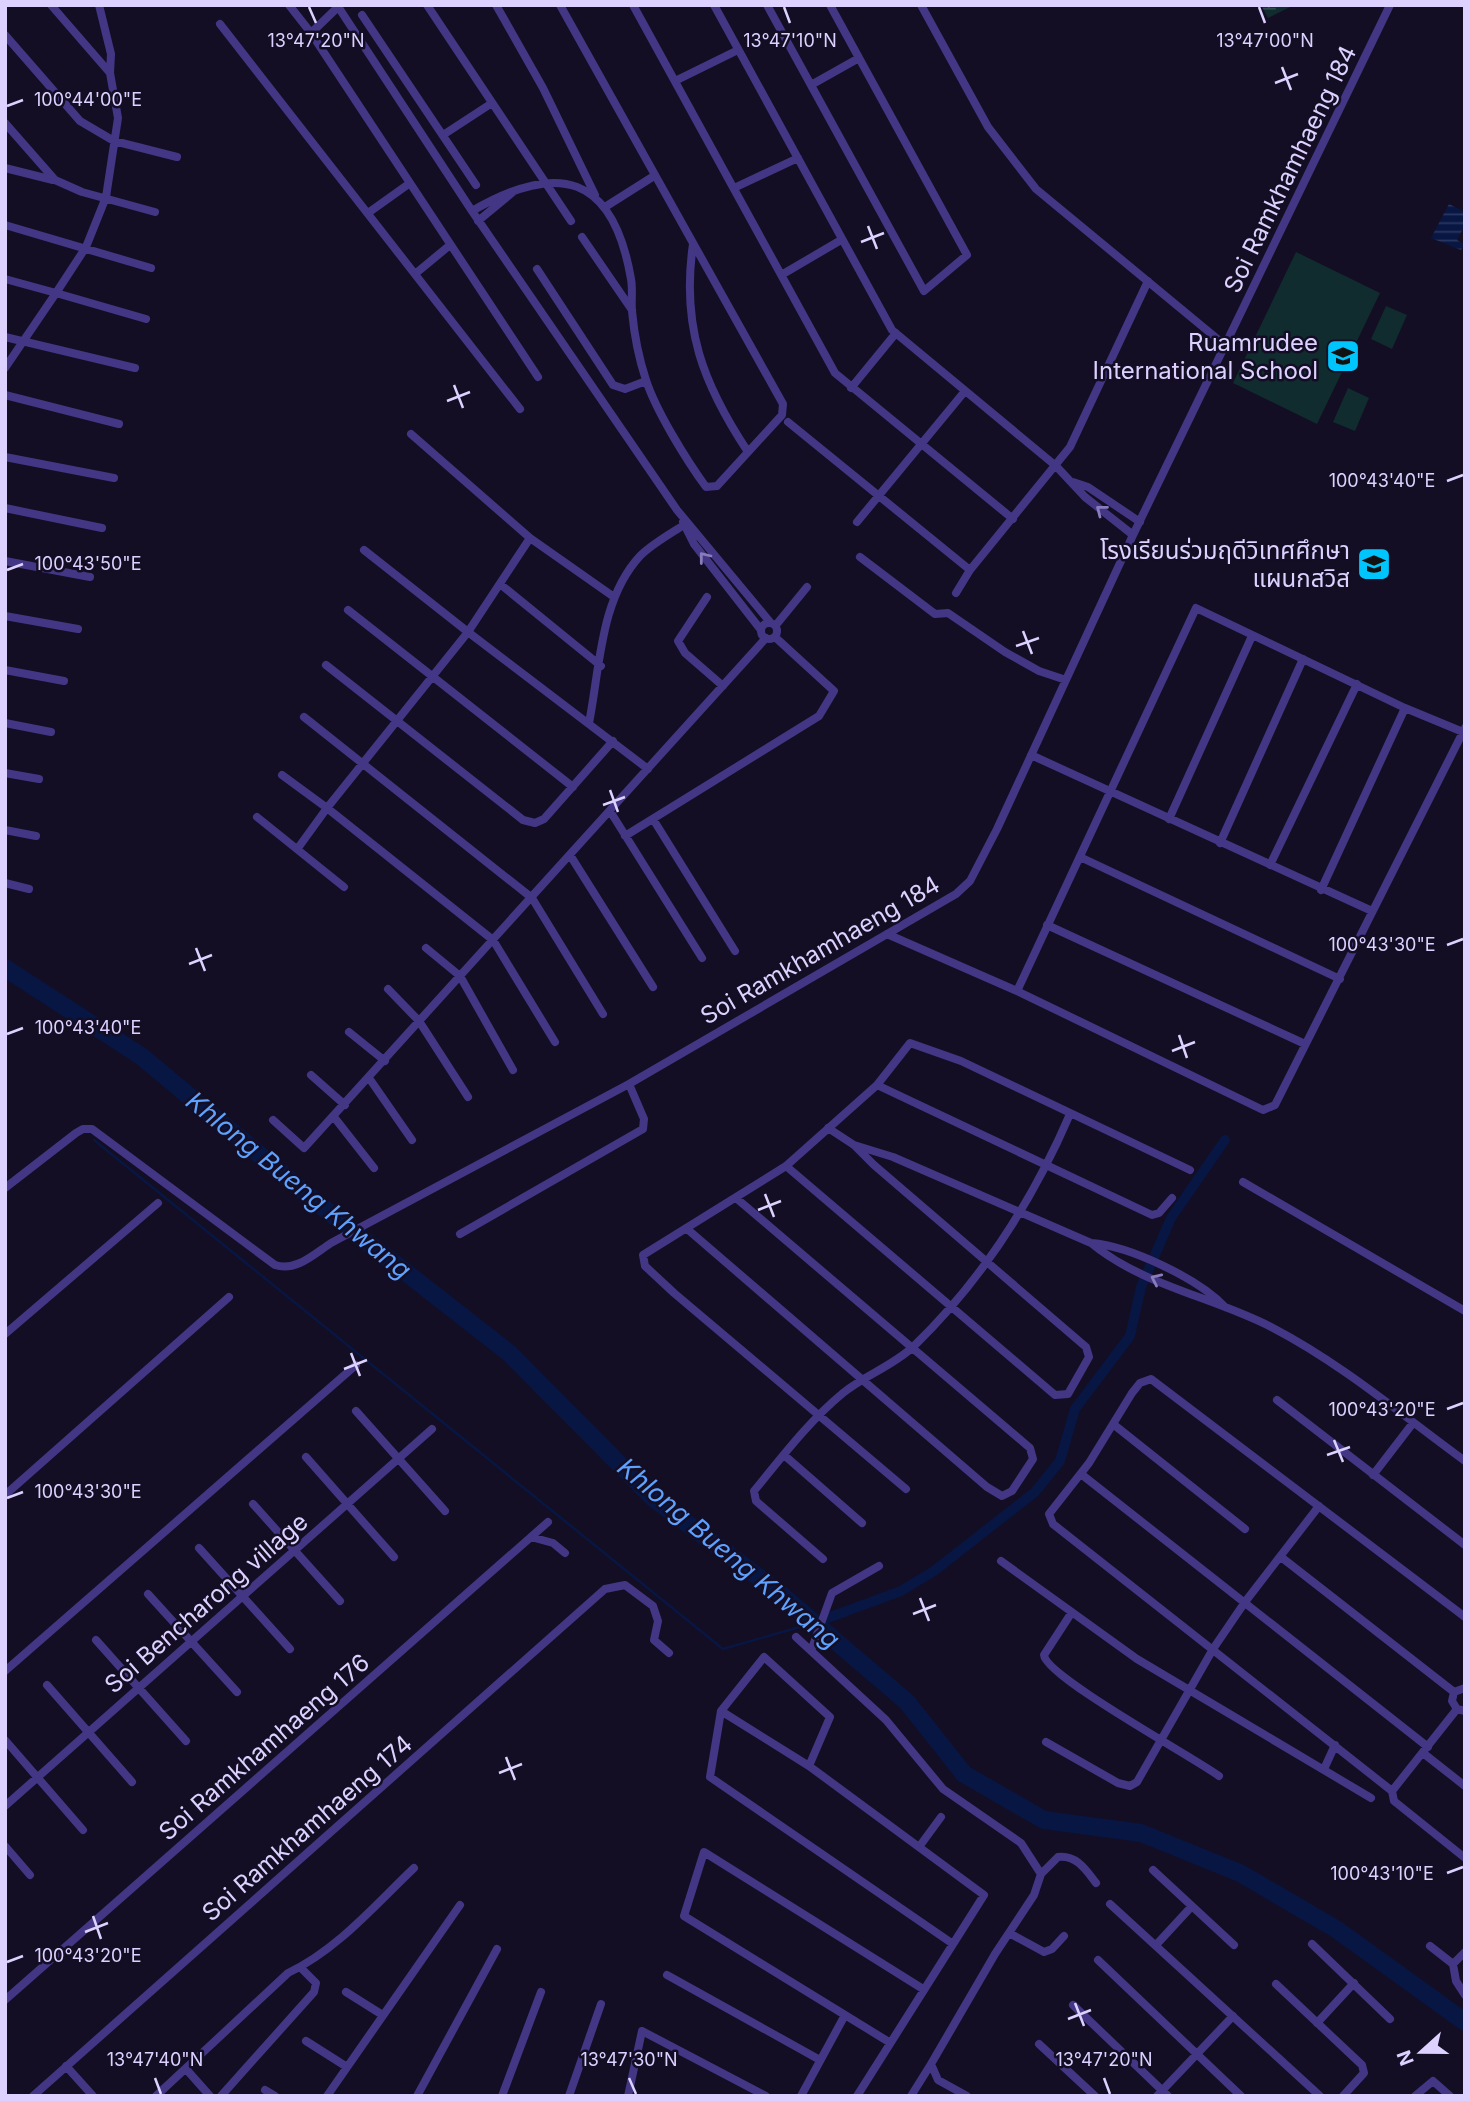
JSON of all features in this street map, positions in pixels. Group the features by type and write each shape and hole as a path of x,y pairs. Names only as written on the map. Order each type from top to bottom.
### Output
{"street":[{"path":"51,5 91,55 110,73"},
{"path":"5,368 86,247 106,197 118,118 110,73 111,54 99,5"},
{"path":"289,5 311,33 538,377"},
{"path":"427,5 570,221"},
{"path":"496,5 543,88 595,195 605,207 627,261 633,292 632,310 646,381 690,466 706,487 716,486 785,410 559,5"},
{"path":"634,5 835,373 1013,519"},
{"path":"713,5 841,240 896,333 1056,466 1085,497 1133,536"},
{"path":"767,5 924,291 967,255 830,5"},
{"path":"921,5 988,127 1036,189 1226,346"},
{"name":"Soi Ramkhamhaeng 184","path":"5,1188 76,1133 83,1129 92,1129 275,1265 285,1268 296,1266 331,1243 629,1084 956,894 970,881 998,829 1133,536 1390,5"},
{"path":"311,33 337,6 478,221 677,510 778,631 767,635"},
{"path":"362,15 476,185"},
{"path":"220,24 520,409"},
{"path":"5,35 80,121 114,141 177,158"},
{"path":"675,81 738,50"},
{"path":"811,85 859,58"},
{"path":"443,135 492,103"},
{"path":"5,123 55,180"},
{"path":"734,188 798,158"},
{"path":"5,168 55,180 155,212"},
{"path":"605,207 654,176"},
{"path":"472,211 502,194 544,181 563,181 595,195"},
{"path":"368,213 410,183"},
{"path":"478,221 513,192"},
{"path":"5,225 151,268"},
{"path":"582,237 632,310"},
{"path":"783,274 841,240"},
{"path":"693,244 688,277 695,343 722,412 748,452"},
{"path":"415,274 450,245"},
{"path":"537,269 613,385 625,389 646,381"},
{"path":"5,279 146,319"},
{"path":"956,593 970,570 1070,447 1148,281"},
{"path":"851,388 896,333"},
{"path":"5,337 135,368"},
{"path":"857,522 965,391"},
{"path":"5,395 118,424"},
{"path":"788,422 970,570"},
{"path":"411,434 530,538 614,597"},
{"path":"5,457 114,478"},
{"path":"1073,482 1088,487 1140,522"},
{"path":"5,508 102,528"},
{"path":"625,836 819,716 834,691 767,635 694,544 677,510"},
{"path":"589,723 601,666 602,642 614,597 640,556 684,525"},
{"path":"298,848 468,632 530,538"},
{"path":"364,550 648,769"},
{"path":"860,557 935,614 948,613 1005,652 1039,671 1066,680"},
{"path":"5,561 90,577"},
{"path":"723,581 732,574"},
{"path":"500,584 601,666"},
{"path":"273,1120 304,1148 723,686 807,587"},
{"path":"707,597 678,641 685,653 723,686"},
{"path":"887,934 1017,991 1263,1110 1275,1105 1464,730 1405,708 1196,608 1017,991"},
{"path":"348,610 573,787"},
{"path":"5,615 78,629"},
{"path":"1169,818 1252,636"},
{"path":"1220,843 1303,659"},
{"path":"326,665 523,820 535,823 544,819 613,741"},
{"path":"5,670 64,681"},
{"path":"1270,865 1357,684"},
{"path":"1321,890 1405,708"},
{"path":"304,717 532,898 603,1014"},
{"path":"5,723 51,732"},
{"path":"1031,755 1321,890 1372,911"},
{"path":"5,773 39,779"},
{"path":"282,775 494,940 555,1042"},
{"path":"610,811 702,958"},
{"path":"257,817 344,887"},
{"path":"653,819 735,951"},
{"path":"5,830 36,836"},
{"path":"570,855 653,987"},
{"path":"1080,857 1340,979"},
{"path":"5,883 29,889"},
{"path":"1047,925 1306,1044"},
{"path":"426,948 460,976 513,1070"},
{"path":"388,989 419,1021 468,1097"},
{"path":"349,1032 385,1061"},
{"path":"906,1489 642,1263 648,1251 786,1166 877,1085 910,1043 961,1061 1190,1170"},
{"path":"312,1075 345,1105"},
{"path":"369,1078 412,1140"},
{"path":"460,1234 643,1129 644,1119 629,1084"},
{"path":"877,1085 1152,1215 1159,1213 1172,1198"},
{"path":"823,1559 754,1498 754,1491 818,1415 862,1379 913,1347 950,1306 986,1263 1021,1213 1047,1166 1070,1114"},
{"path":"334,1117 374,1168"},
{"path":"786,1166 1055,1395 1068,1394 1089,1357 1086,1348 854,1145 828,1128"},
{"path":"854,1145 893,1157 1091,1243 1107,1256 1206,1303 1226,1307 1272,1327 1321,1356 1465,1461"},
{"path":"1243,1182 1465,1311"},
{"path":"686,1228 987,1487 999,1495 1007,1495 1032,1459 1033,1452 736,1198"},
{"path":"5,1334 158,1203"},
{"path":"1091,1243 1111,1245 1210,1291 1226,1307"},
{"path":"5,1495 229,1297"},
{"path":"5,1671 356,1365"},
{"path":"1465,1617 1151,1379 1140,1383 1081,1474 1052,1509 1050,1520 1392,1791 1394,1801 1465,1858"},
{"path":"1277,1401 1465,1545"},
{"path":"356,1411 445,1511"},
{"path":"1373,1475 1413,1423"},
{"path":"1112,1424 1245,1529"},
{"name":"Soi Bencharong village","path":"5,1806 432,1429"},
{"path":"784,1455 862,1522"},
{"path":"306,1457 394,1557"},
{"path":"1081,1474 1245,1602 1465,1786"},
{"path":"253,1504 340,1601"},
{"path":"1046,1742 1126,1786 1137,1782 1213,1649 1245,1602 1319,1506"},
{"name":"Soi Ramkhamhaeng 176","path":"5,2000 548,1522"},
{"path":"531,1538 553,1543 565,1553"},
{"path":"200,1548 290,1649"},
{"path":"1281,1557 1454,1692"},
{"path":"1001,1561 1137,1659 1371,1798"},
{"path":"811,1651 832,1593 880,1566"},
{"name":"Soi Ramkhamhaeng 174","path":"33,2096 605,1589 616,1584 625,1585 653,1606 658,1621 654,1640 668,1653"},
{"path":"148,1594 237,1692"},
{"path":"1072,1612 1044,1655 1045,1662 1091,1697 1219,1776"},
{"path":"796,1637 886,1720 943,1789 1021,1843 1041,1874"},
{"path":"96,1640 186,1741"},
{"path":"808,1766 830,1717 764,1657 721,1711 710,1777 953,1944"},
{"path":"47,1685 132,1782"},
{"path":"1454,1692 1465,1688"},
{"path":"1392,1791 1461,1710 1452,1701 1454,1692"},
{"path":"721,1711 808,1766 985,1895 857,2096"},
{"path":"5,1740 83,1830"},
{"path":"1324,1769 1335,1745"},
{"path":"919,1847 942,1817"},
{"path":"5,1846 30,1875"},
{"path":"889,2042 684,1916 704,1852 923,1989"},
{"path":"911,2096 1034,1895 1041,1874 1058,1857 1068,1856 1083,1866 1096,1883"},
{"path":"156,2096 288,1973 301,1968 331,1947 414,1868"},
{"path":"1153,1870 1234,1945"},
{"path":"1110,1904 1320,2096"},
{"path":"327,2096 381,2014 460,1906"},
{"path":"1156,1945 1192,1906"},
{"path":"1009,1933 1044,1952 1064,1937"},
{"path":"1312,1944 1390,2019"},
{"path":"1430,1946 1453,1964 1456,1981 1465,1995"},
{"path":"417,2096 497,1949"},
{"path":"1453,1964 1465,1952"},
{"path":"1098,1960 1241,2096"},
{"path":"221,2096 314,1992 316,1983 301,1968"},
{"path":"667,1975 820,2060"},
{"path":"1317,2023 1354,1983"},
{"path":"1276,1984 1364,2070 1343,2096"},
{"path":"346,1992 381,2014"},
{"path":"502,2096 541,1992"},
{"path":"569,2096 601,2004"},
{"path":"1073,2005 1162,2094 1233,2016"},
{"path":"801,2096 845,2015"},
{"path":"628,2096 642,2031 766,2096"},
{"path":"306,2041 346,2067"},
{"path":"1040,2044 1095,2096"},
{"path":"931,2064 938,2080 967,2096"},
{"path":"66,2066 93,2096"},
{"path":"186,2069 211,2096"},
{"path":"1415,2096 1433,2081 1450,2096"},
{"path":"265,2090 275,2096"}],"green space":[{"path":"1261,5 1294,5 1268,18"},
{"path":"1296,252 1380,293 1317,424 1233,383"},
{"path":"1386,306 1407,315 1392,349 1371,339"},
{"path":"1348,388 1369,398 1355,431 1333,422"}],"water":[{"path":"1449,204 1465,212 1465,225 1457,240 1464,244 1461,250 1431,238"}],"waterway":[{"name":"Khlong Bueng Khwang","path":"5,968 141,1056 321,1206 509,1353 652,1497 777,1591 907,1702 964,1774 1044,1820 1141,1833 1240,1873 1336,1929 1465,2022"},
{"path":"94,1140 723,1649 814,1623"},
{"path":"814,1623 901,1591 934,1571 1035,1492 1060,1461 1075,1409 1130,1336 1141,1287 1171,1218 1225,1140"}],"place":[{"name":"Ruamrudee International School","path":"1343,356"},
{"name":"โรงเรียนร่วมฤดีวิเทศศึกษา แผนกสวิส","path":"1374,564"}]}
